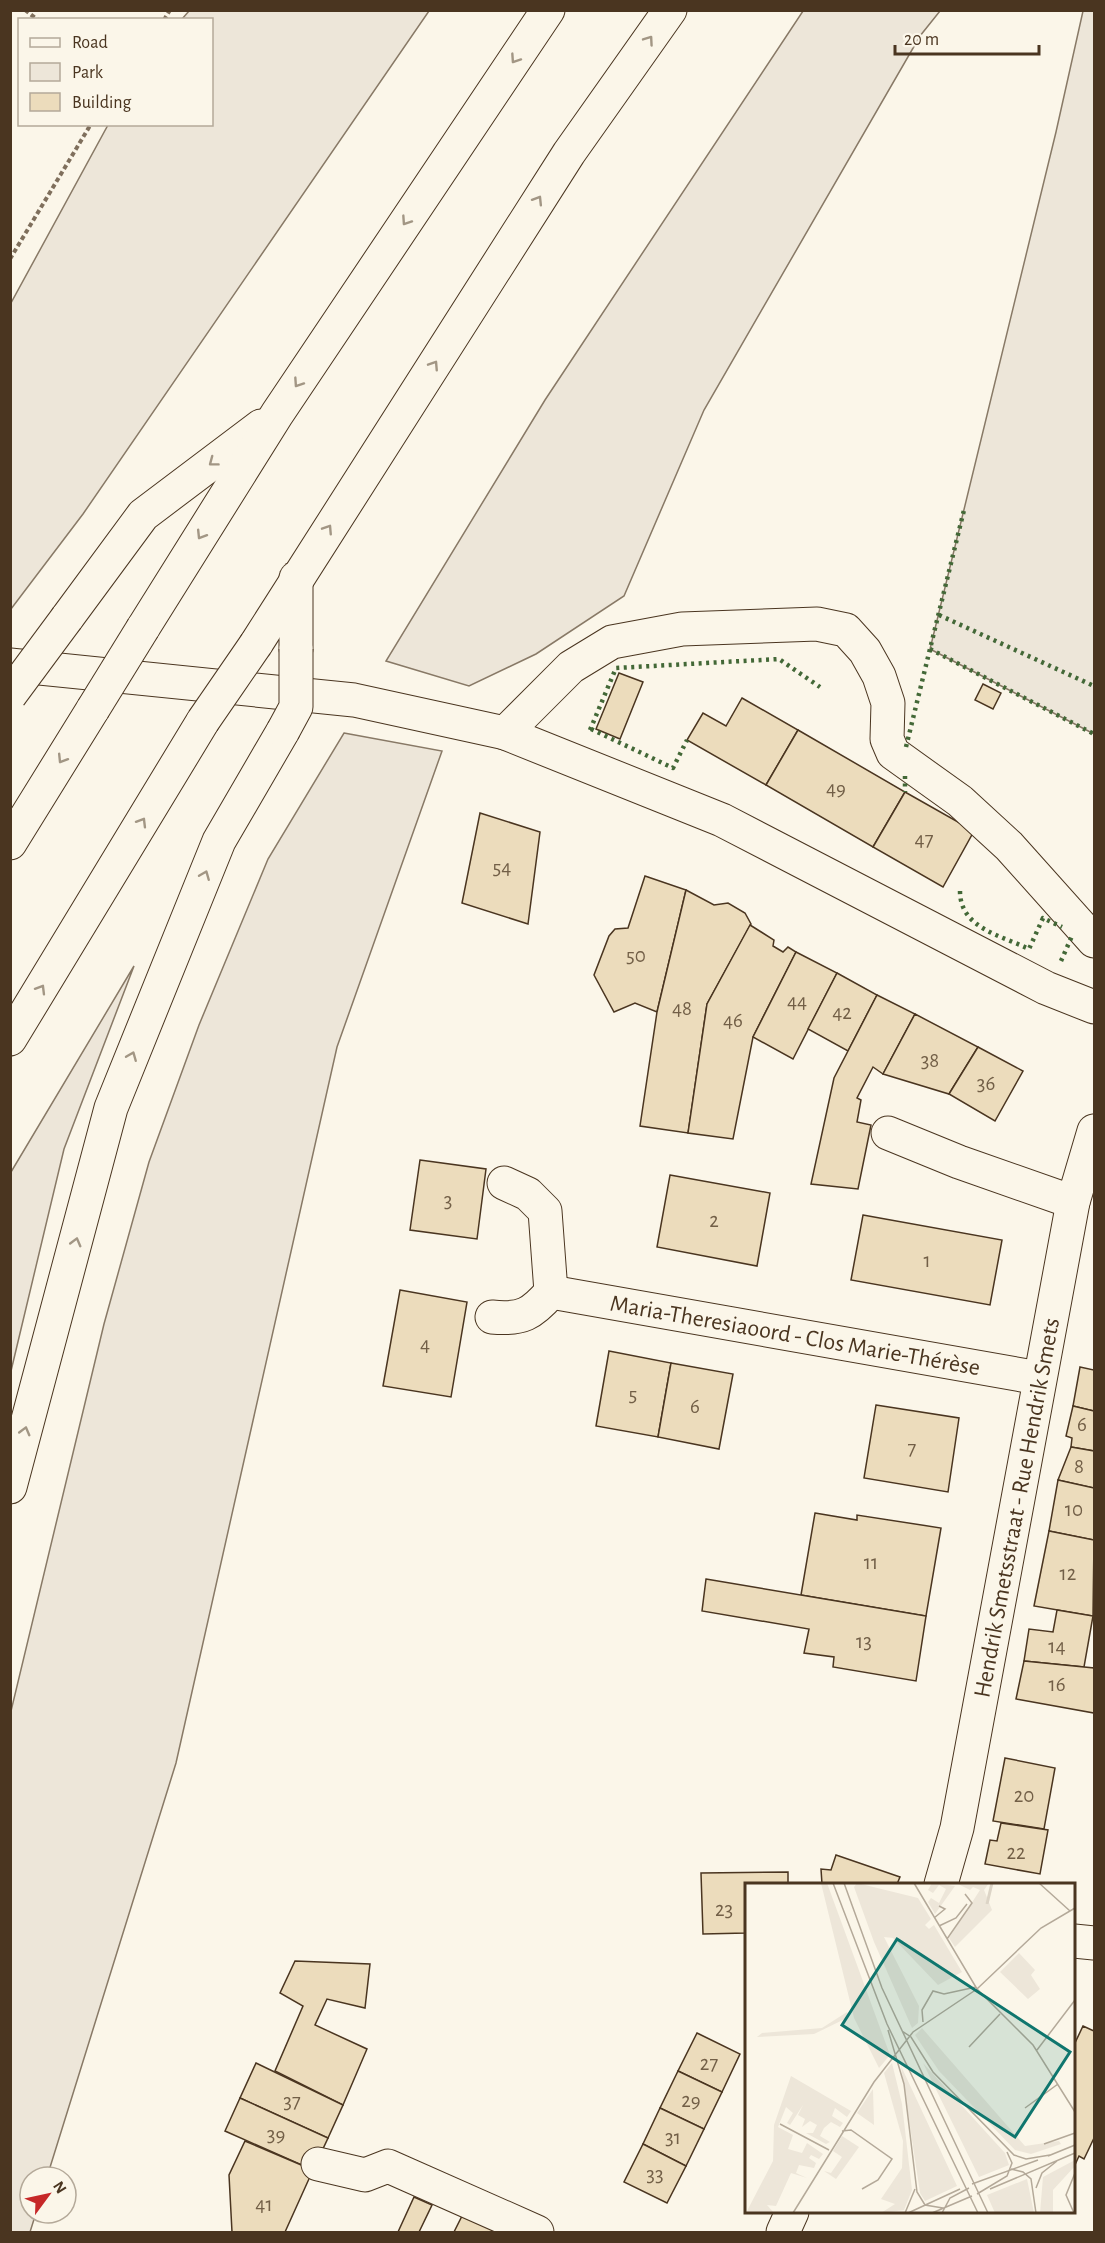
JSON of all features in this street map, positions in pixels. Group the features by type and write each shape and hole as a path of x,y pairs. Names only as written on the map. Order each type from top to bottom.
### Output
{"main road":[{"path":"10,843 277,414 548,10"},
{"path":"10,1039 203,722 256,644 569,153 670,10"},
{"path":"10,695 143,515 277,414"},
{"path":"10,1487 111,1108 219,841 296,707 296,578"},
{"path":"505,733 571,667 612,642 682,629 817,624 846,630 865,651 879,676 888,703 887,739 893,753 960,801 1009,846 1095,941"},
{"path":"10,665 354,700 505,733 722,820 1046,988 1095,1007"},
{"name":"Hendrik Smetsstraat - Rue Hendrik Smets","path":"941,1883 957,1828 1073,1202 1095,1131"},
{"path":"888,1133 959,1162 1073,1202"},
{"path":"492,1317 511,1319 535,1311 551,1292 545,1211 528,1194 504,1183"},
{"name":"Maria-Theresiaoord - Clos Marie-Thérèse","path":"551,1292 1039,1378"},
{"path":"1075,1941 1095,1943"},
{"path":"318,2164 365,2175 388,2166 537,2232"},
{"path":"783,2232 791,2213"}],"path":[{"path":"10,259 90,126"}],"green space":[{"path":"189,11 429,11 83,514 11,609 11,303 107,126 213,126 213,18 183,18"},
{"path":"803,11 940,11 920,36 704,410 624,596 536,654 469,686 386,661 545,400"},
{"path":"1083,11 1094,11 1094,734 930,649 1056,132"},
{"path":"344,733 442,751 337,1047 176,1763 51,2165 18,2165 18,2225 32,2225 30,2232 11,2232 11,1711 104,1324 149,1162 199,1025 268,859"},
{"path":"134,966 64,1149 11,1371 11,1172"}],"building":[{"path":"619,673 643,682 620,739 596,729"},
{"path":"983,684 1001,693 993,709 975,700"},
{"path":"742,698 798,730 766,785 687,740 703,713 726,726"},
{"path":"798,730 905,792 873,847 766,785"},
{"path":"905,792 974,831 943,887 873,847"},
{"path":"480,813 540,832 528,924 462,903"},
{"path":"645,876 686,890 657,1012 635,1003 614,1012 594,975 609,936 615,929 628,928"},
{"path":"686,890 714,905 728,903 745,913 751,924 707,1004 688,1133 640,1126 657,1012"},
{"path":"750,925 774,940 773,946 783,952 788,947 796,952 753,1037 733,1139 688,1133 707,1004"},
{"path":"796,952 837,973 793,1059 753,1037"},
{"path":"837,973 877,995 848,1051 808,1029"},
{"path":"877,995 915,1014 883,1074 873,1067 857,1098 861,1100 857,1122 871,1125 858,1189 811,1184 834,1078"},
{"path":"915,1014 978,1047 949,1094 883,1074"},
{"path":"978,1047 1023,1071 995,1121 949,1094"},
{"path":"420,1160 486,1169 477,1239 410,1230"},
{"path":"670,1175 770,1193 757,1266 657,1247"},
{"path":"863,1215 1002,1240 990,1305 851,1280"},
{"path":"400,1290 467,1302 451,1397 383,1386"},
{"path":"609,1351 671,1363 658,1437 596,1426"},
{"path":"671,1363 733,1374 719,1449 658,1437"},
{"path":"1080,1367 1094,1370 1094,1411 1073,1406"},
{"path":"876,1405 959,1418 948,1492 864,1478"},
{"path":"1073,1406 1094,1411 1094,1451 1071,1447 1072,1438 1066,1436"},
{"path":"1071,1447 1094,1451 1094,1488 1058,1480"},
{"path":"1058,1480 1094,1488 1094,1540 1049,1531"},
{"path":"815,1513 857,1520 857,1515 941,1528 926,1616 801,1595"},
{"path":"1049,1531 1094,1540 1093,1616 1034,1606"},
{"path":"706,1579 926,1616 916,1681 833,1667 834,1657 804,1653 809,1629 702,1611"},
{"path":"1057,1610 1093,1616 1084,1667 1024,1661 1029,1629 1053,1632"},
{"path":"1024,1661 1094,1668 1094,1713 1016,1699"},
{"path":"1005,1758 1055,1768 1044,1829 993,1821"},
{"path":"1001,1823 1048,1830 1040,1874 985,1864 990,1840 997,1841"},
{"path":"836,1855 900,1877 897,1883 822,1883 821,1869 831,1870"},
{"path":"788,1872 788,1883 745,1883 745,1933 703,1934 701,1873"},
{"path":"295,1961 370,1964 365,2008 327,1999 315,2025 367,2049 343,2105 275,2071 303,2006 280,1993"},
{"path":"1083,2026 1094,2031 1094,2138 1084,2159 1079,2156 1075,2165 1075,2043"},
{"path":"697,2033 740,2054 722,2092 678,2071"},
{"path":"256,2063 343,2105 328,2138 240,2098"},
{"path":"678,2071 722,2092 704,2129 660,2108"},
{"path":"240,2098 328,2138 313,2170 225,2131"},
{"path":"660,2108 704,2129 686,2166 643,2144"},
{"path":"245,2141 313,2170 285,2232 232,2232 229,2175"},
{"path":"643,2144 686,2166 667,2203 624,2182"},
{"path":"414,2197 432,2205 419,2232 398,2232"},
{"path":"463,2214 501,2232 454,2232"}],"hedge":[{"path":"906,747 964,510"},
{"path":"939,615 1094,686"},
{"path":"930,649 1094,734"},
{"path":"590,730 616,668 779,659 820,687"},
{"path":"591,729 673,768 687,740"},
{"path":"905,776 905,792"},
{"path":"960,891 962,904 974,922 994,934 1029,949 1043,918 1062,927"},
{"path":"1061,961 1072,936"}]}
